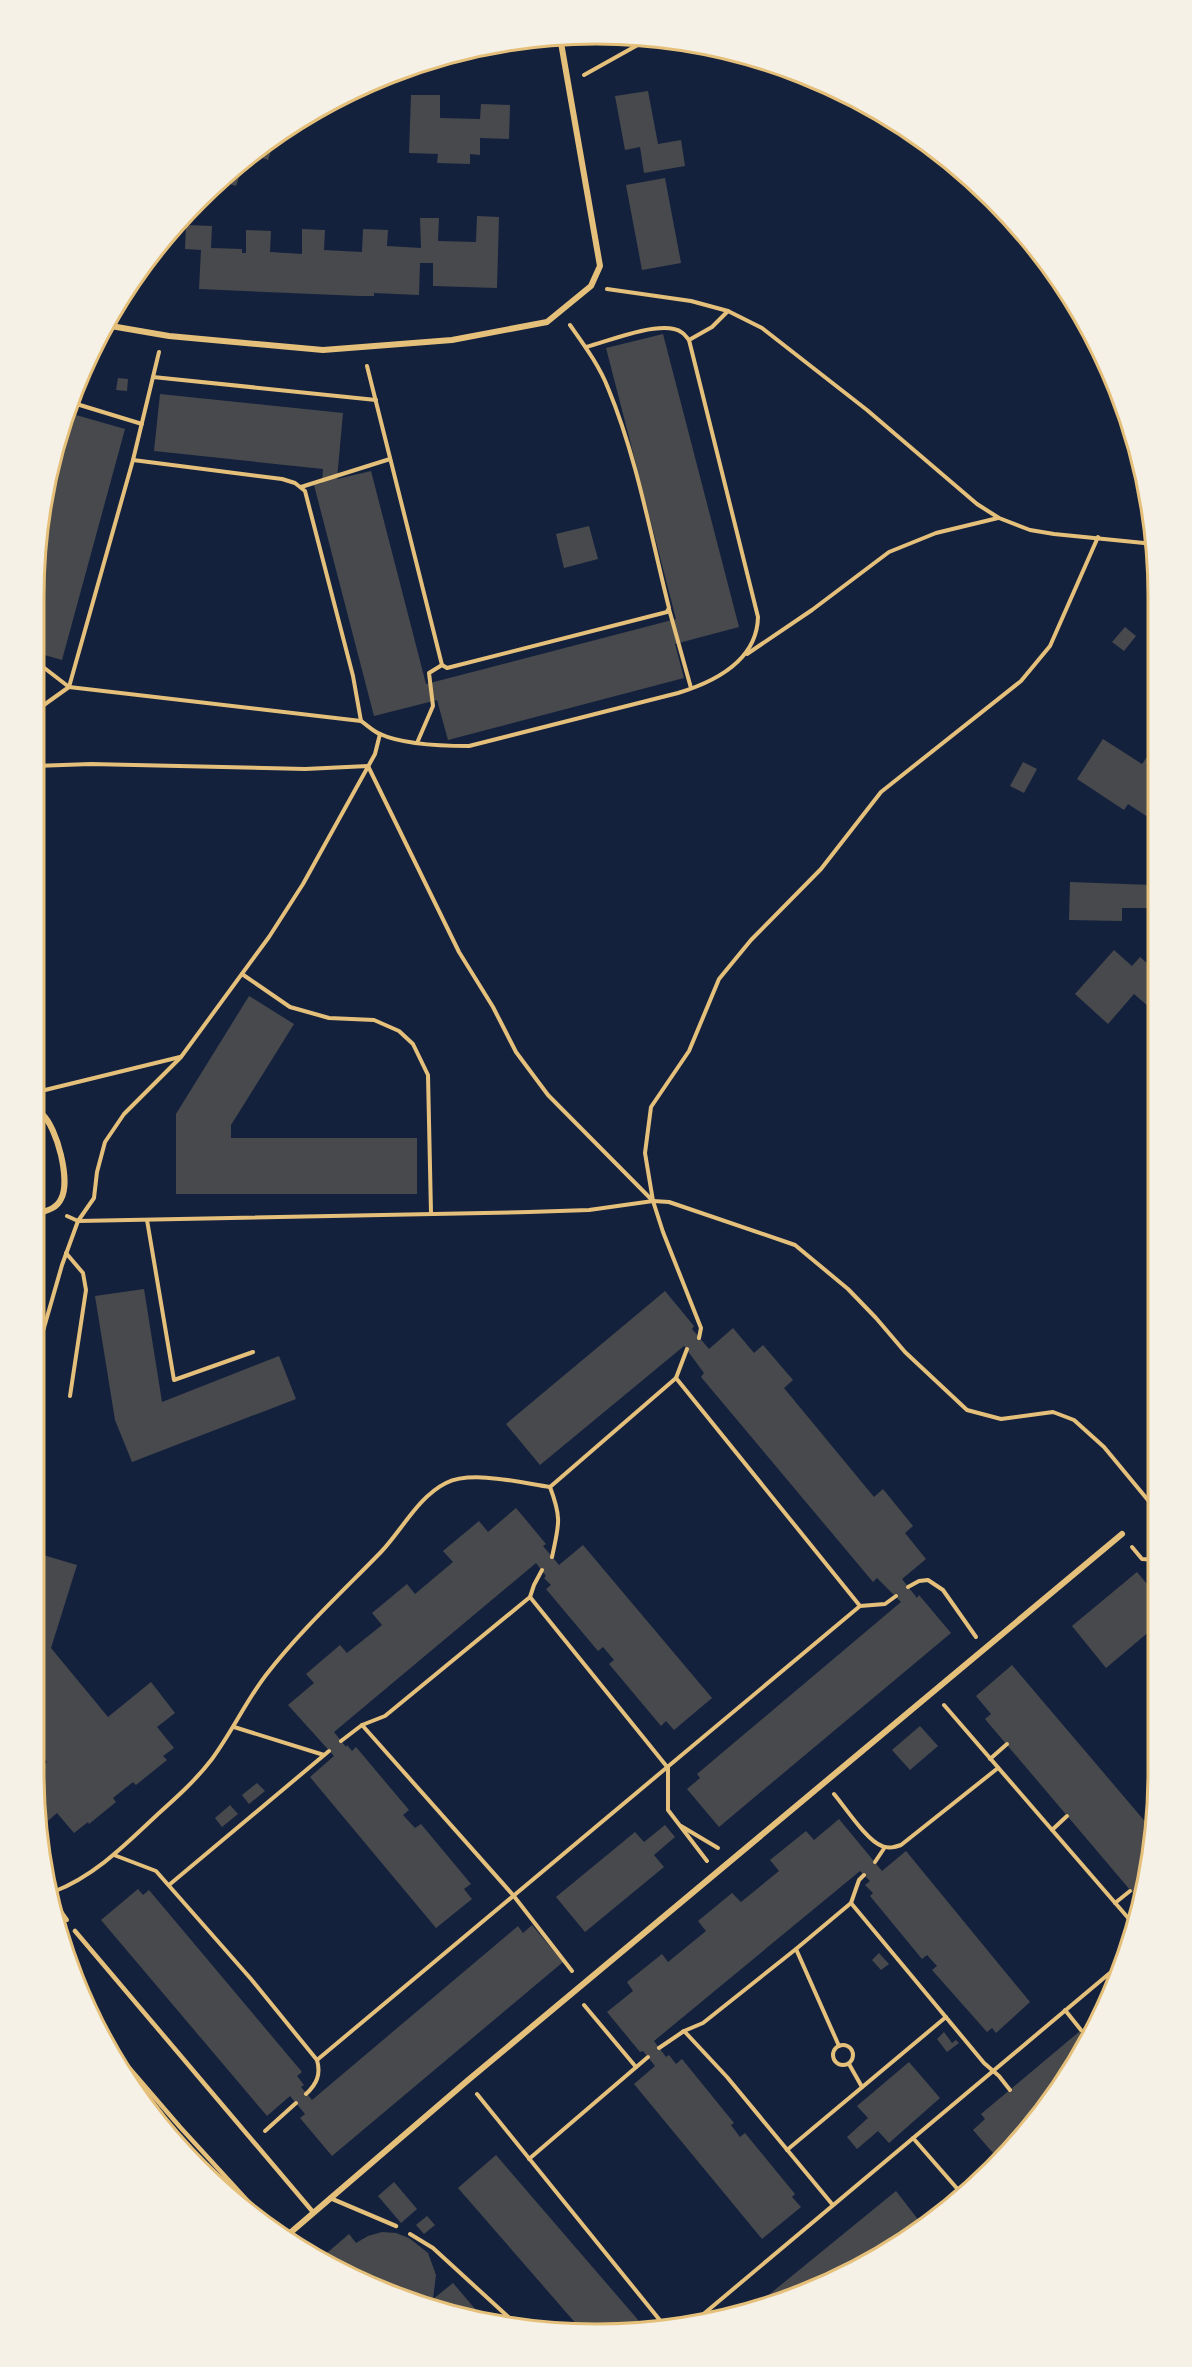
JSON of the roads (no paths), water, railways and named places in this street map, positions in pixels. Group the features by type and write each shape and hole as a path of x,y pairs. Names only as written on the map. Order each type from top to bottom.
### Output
{"street":[{"path":"114,327 169,336 323,350 452,340 547,322 591,286 600,266 561,45"},
{"path":"44,1116 49,1120 60,1154 64,1188 61,1199 53,1209 44,1212"},
{"path":"291,2231 467,2081 1122,1534"}],"lane":[{"path":"75,1931 313,2212"},
{"path":"135,2075 240,2193"},
{"path":"330,2198 396,2226"}]}
